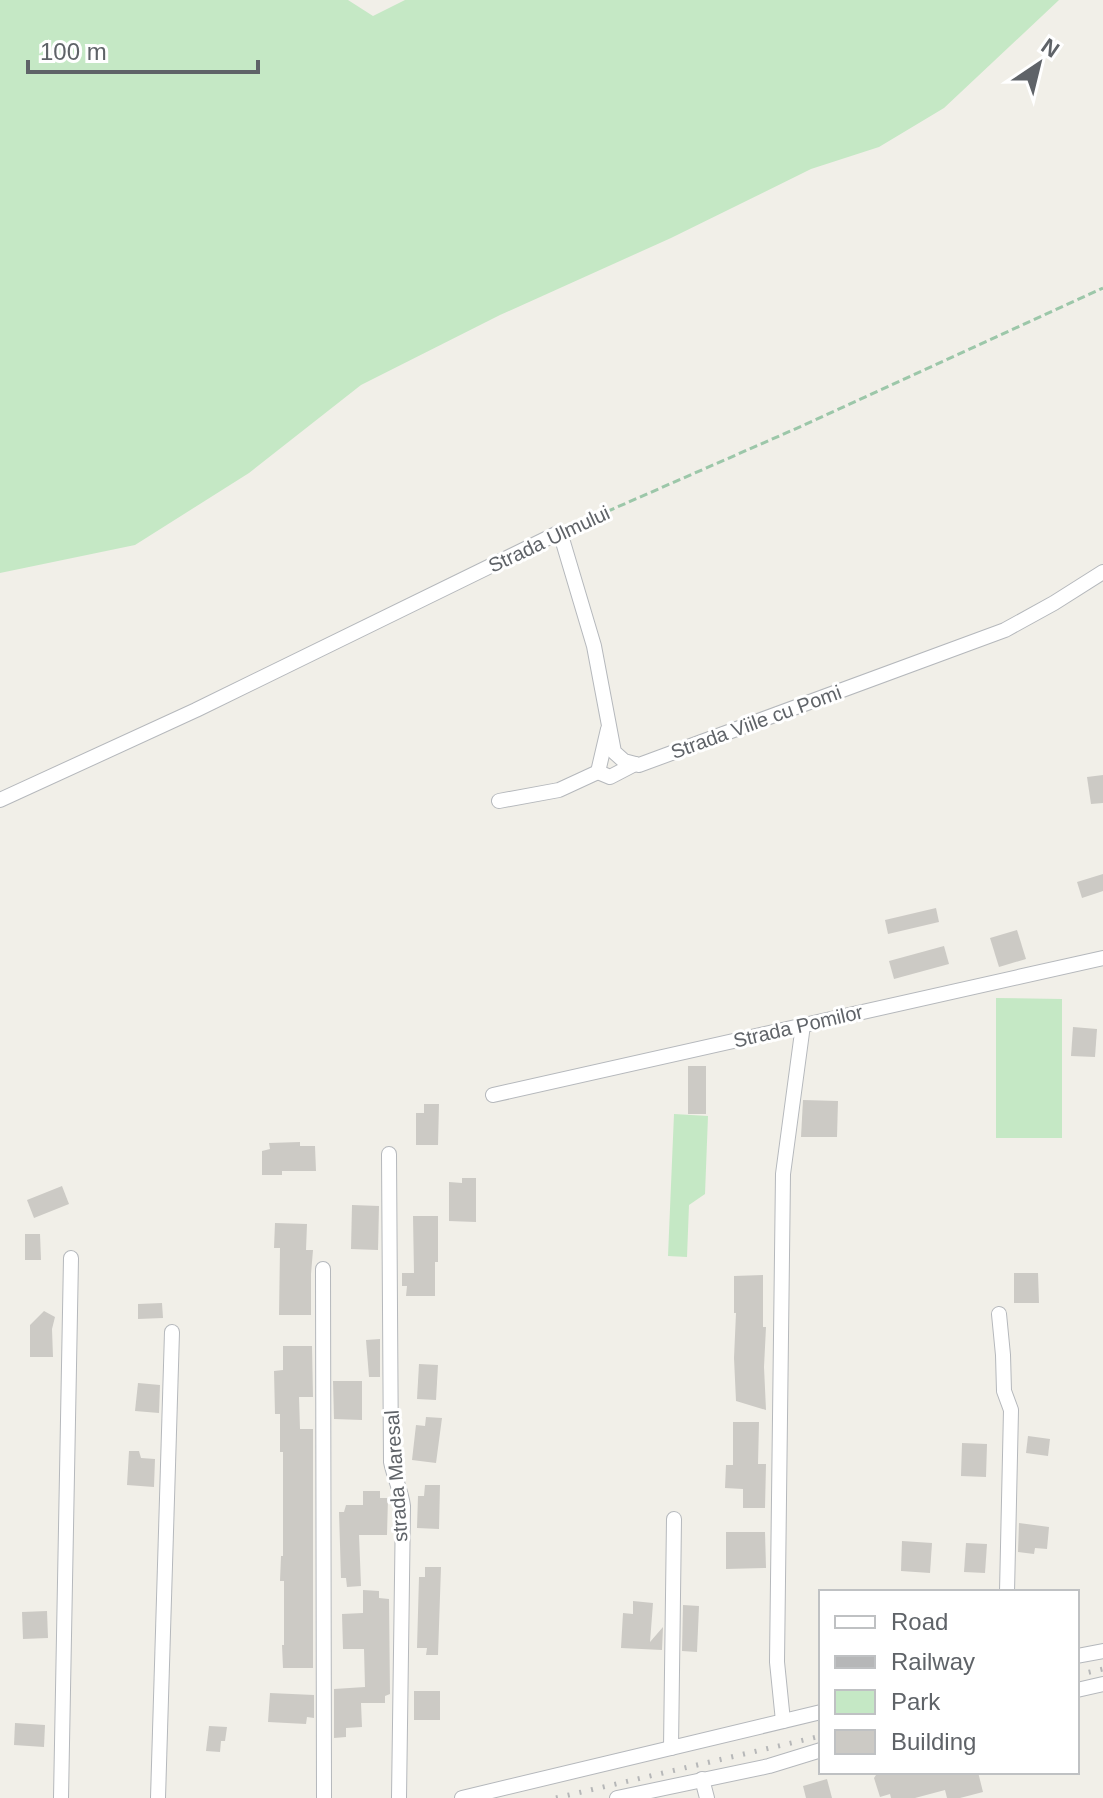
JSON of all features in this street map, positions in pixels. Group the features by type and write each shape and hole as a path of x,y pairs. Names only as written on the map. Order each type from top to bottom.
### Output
{"street":[{"path":"560,532 594,646 614,752 624,761 635,764"},
{"name":"Strada Ulmului","path":"0,800 196,710 560,532"},
{"name":"Strada Viile cu Pomi","path":"598,772 610,777 635,764 1005,630 1103,572"},
{"path":"499,801 559,790 598,772 609,725"},
{"name":"Strada Pomilor","path":"493,1095 1103,958"},
{"path":"783,1721 777,1662 783,1174 803,1025"},
{"name":"strada Maresal","path":"389,1154 391,1462 403,1506 399,1798"},
{"path":"61,1798 71,1258"},
{"path":"323,1269 324,1798"},
{"path":"999,1314 1004,1391 1011,1410 1007,1590"},
{"path":"158,1798 172,1332"},
{"path":"671,1748 674,1519"},
{"path":"1079,1656 1103,1651"},
{"path":"1079,1690 1103,1684"},
{"path":"462,1798 819,1712"},
{"path":"617,1798 769,1766 819,1751"},
{"path":"702,1779 707,1798"}],"path":[{"name":"Strada Ulmului","path":"560,532 802,426 1103,288"}],"green space":[{"path":"0,0 348,0 373,16 405,0 1059,0 944,108 879,147 811,169 671,238 500,315 361,385 249,473 135,545 0,573"},
{"path":"996,998 1062,999 1062,1138 996,1138"},
{"path":"674,1114 708,1116 705,1194 689,1205 687,1257 668,1256"}],"building":[{"path":"1103,775 1103,803 1091,804 1087,777"},
{"path":"1103,874 1103,891 1082,898 1077,882"},
{"path":"936,908 939,922 888,934 885,920"},
{"path":"1017,930 1026,959 999,967 990,938"},
{"path":"944,946 949,964 894,979 889,961"},
{"path":"1073,1027 1097,1029 1095,1057 1071,1056"},
{"path":"688,1066 706,1066 706,1114 688,1114"},
{"path":"803,1100 838,1101 837,1137 801,1137"},
{"path":"424,1104 439,1104 438,1145 416,1145 416,1113 424,1113"},
{"path":"300,1142 300,1146 315,1146 316,1171 282,1171 282,1175 262,1175 262,1151 270,1149 269,1143"},
{"path":"462,1178 476,1178 476,1222 449,1221 449,1182 462,1183"},
{"path":"62,1186 69,1204 34,1218 27,1200"},
{"path":"352,1205 379,1206 378,1250 351,1249"},
{"path":"413,1216 438,1216 435,1296 406,1296 407,1286 402,1286 402,1273 414,1273"},
{"path":"275,1223 307,1224 306,1250 313,1250 311,1315 279,1315 280,1248 274,1248"},
{"path":"25,1234 40,1234 41,1260 25,1260"},
{"path":"1014,1273 1038,1273 1039,1303 1014,1303"},
{"path":"763,1275 766,1410 736,1401 734,1358 734,1276"},
{"path":"162,1303 163,1318 138,1319 138,1304"},
{"path":"44,1311 55,1317 53,1357 30,1357 30,1325"},
{"path":"380,1339 380,1377 369,1377 366,1340"},
{"path":"283,1346 312,1346 313,1397 299,1397 300,1429 313,1429 313,1668 283,1668 284,1581 280,1581 283,1556 283,1452 280,1452 280,1414 275,1414 274,1371 283,1370"},
{"path":"419,1364 438,1365 436,1400 417,1399"},
{"path":"333,1381 362,1381 362,1420 334,1419"},
{"path":"138,1383 160,1385 159,1413 135,1411"},
{"path":"426,1417 442,1418 436,1463 412,1460 416,1425 425,1426"},
{"path":"733,1422 759,1422 758,1464 766,1464 765,1508 743,1508 743,1489 725,1488 726,1465 733,1465"},
{"path":"1028,1436 1050,1439 1048,1456 1026,1453"},
{"path":"962,1443 987,1444 986,1477 961,1476"},
{"path":"129,1451 139,1451 141,1458 155,1459 154,1487 127,1485"},
{"path":"425,1485 440,1485 439,1529 417,1528 418,1496 424,1496"},
{"path":"363,1491 380,1491 380,1498 388,1498 387,1535 359,1535 361,1586 347,1587 346,1578 341,1578 339,1512 344,1512 346,1505 363,1505"},
{"path":"1019,1523 1049,1527 1047,1549 1035,1548 1034,1554 1018,1552"},
{"path":"726,1532 765,1532 766,1568 726,1569"},
{"path":"902,1541 932,1543 930,1573 901,1571"},
{"path":"966,1543 987,1544 985,1573 964,1572"},
{"path":"425,1567 441,1567 438,1655 426,1655 427,1648 417,1648 419,1577 425,1577"},
{"path":"363,1590 379,1591 379,1598 389,1599 390,1694 385,1696 385,1703 361,1703 362,1727 346,1728 346,1737 334,1738 334,1689 365,1687 364,1649 343,1649 342,1614 363,1613"},
{"path":"633,1601 653,1603 650,1642 663,1627 662,1650 621,1648 623,1613 633,1614"},
{"path":"683,1605 699,1606 697,1652 682,1651"},
{"path":"47,1611 48,1638 23,1639 22,1612"},
{"path":"414,1691 440,1691 440,1720 414,1720"},
{"path":"270,1693 314,1695 314,1718 307,1717 306,1724 268,1722"},
{"path":"15,1723 45,1725 44,1747 14,1745"},
{"path":"209,1726 227,1727 220,1752 206,1751"},
{"path":"877,1774 978,1774 983,1792 960,1798 947,1798 945,1790 915,1798 891,1798 890,1794 880,1797 874,1778"},
{"path":"827,1779 832,1798 806,1798 803,1786"}],"railway":[{"path":"1079,1675 1103,1669"},
{"path":"556,1798 819,1736"}]}
